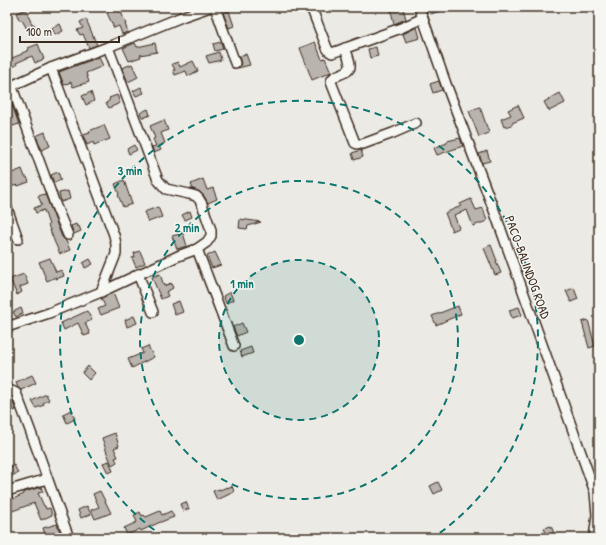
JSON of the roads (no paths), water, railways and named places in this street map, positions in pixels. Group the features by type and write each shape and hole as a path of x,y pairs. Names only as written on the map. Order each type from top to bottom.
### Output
{"street":[{"path":"68,235 10,88 52,68 210,7"},
{"path":"215,7 235,63"},
{"path":"311,7 329,51 332,53 401,28 423,18"},
{"name":"PACO-BALINDOG ROAD","path":"419,7 595,492 597,514 594,538"},
{"path":"7,327 49,313 101,292 178,256 197,249 207,242 211,236 200,199 196,196 166,188 158,180 108,47"},
{"path":"345,48 350,67 346,71 334,76 331,82 355,143 363,144 416,123"},
{"path":"52,68 115,240 116,254 101,292"},
{"path":"7,208 18,239"},
{"path":"197,249 234,346"},
{"path":"138,274 152,312"},
{"path":"7,391 12,391 16,394 69,538"},
{"path":"7,491 47,479"}]}
